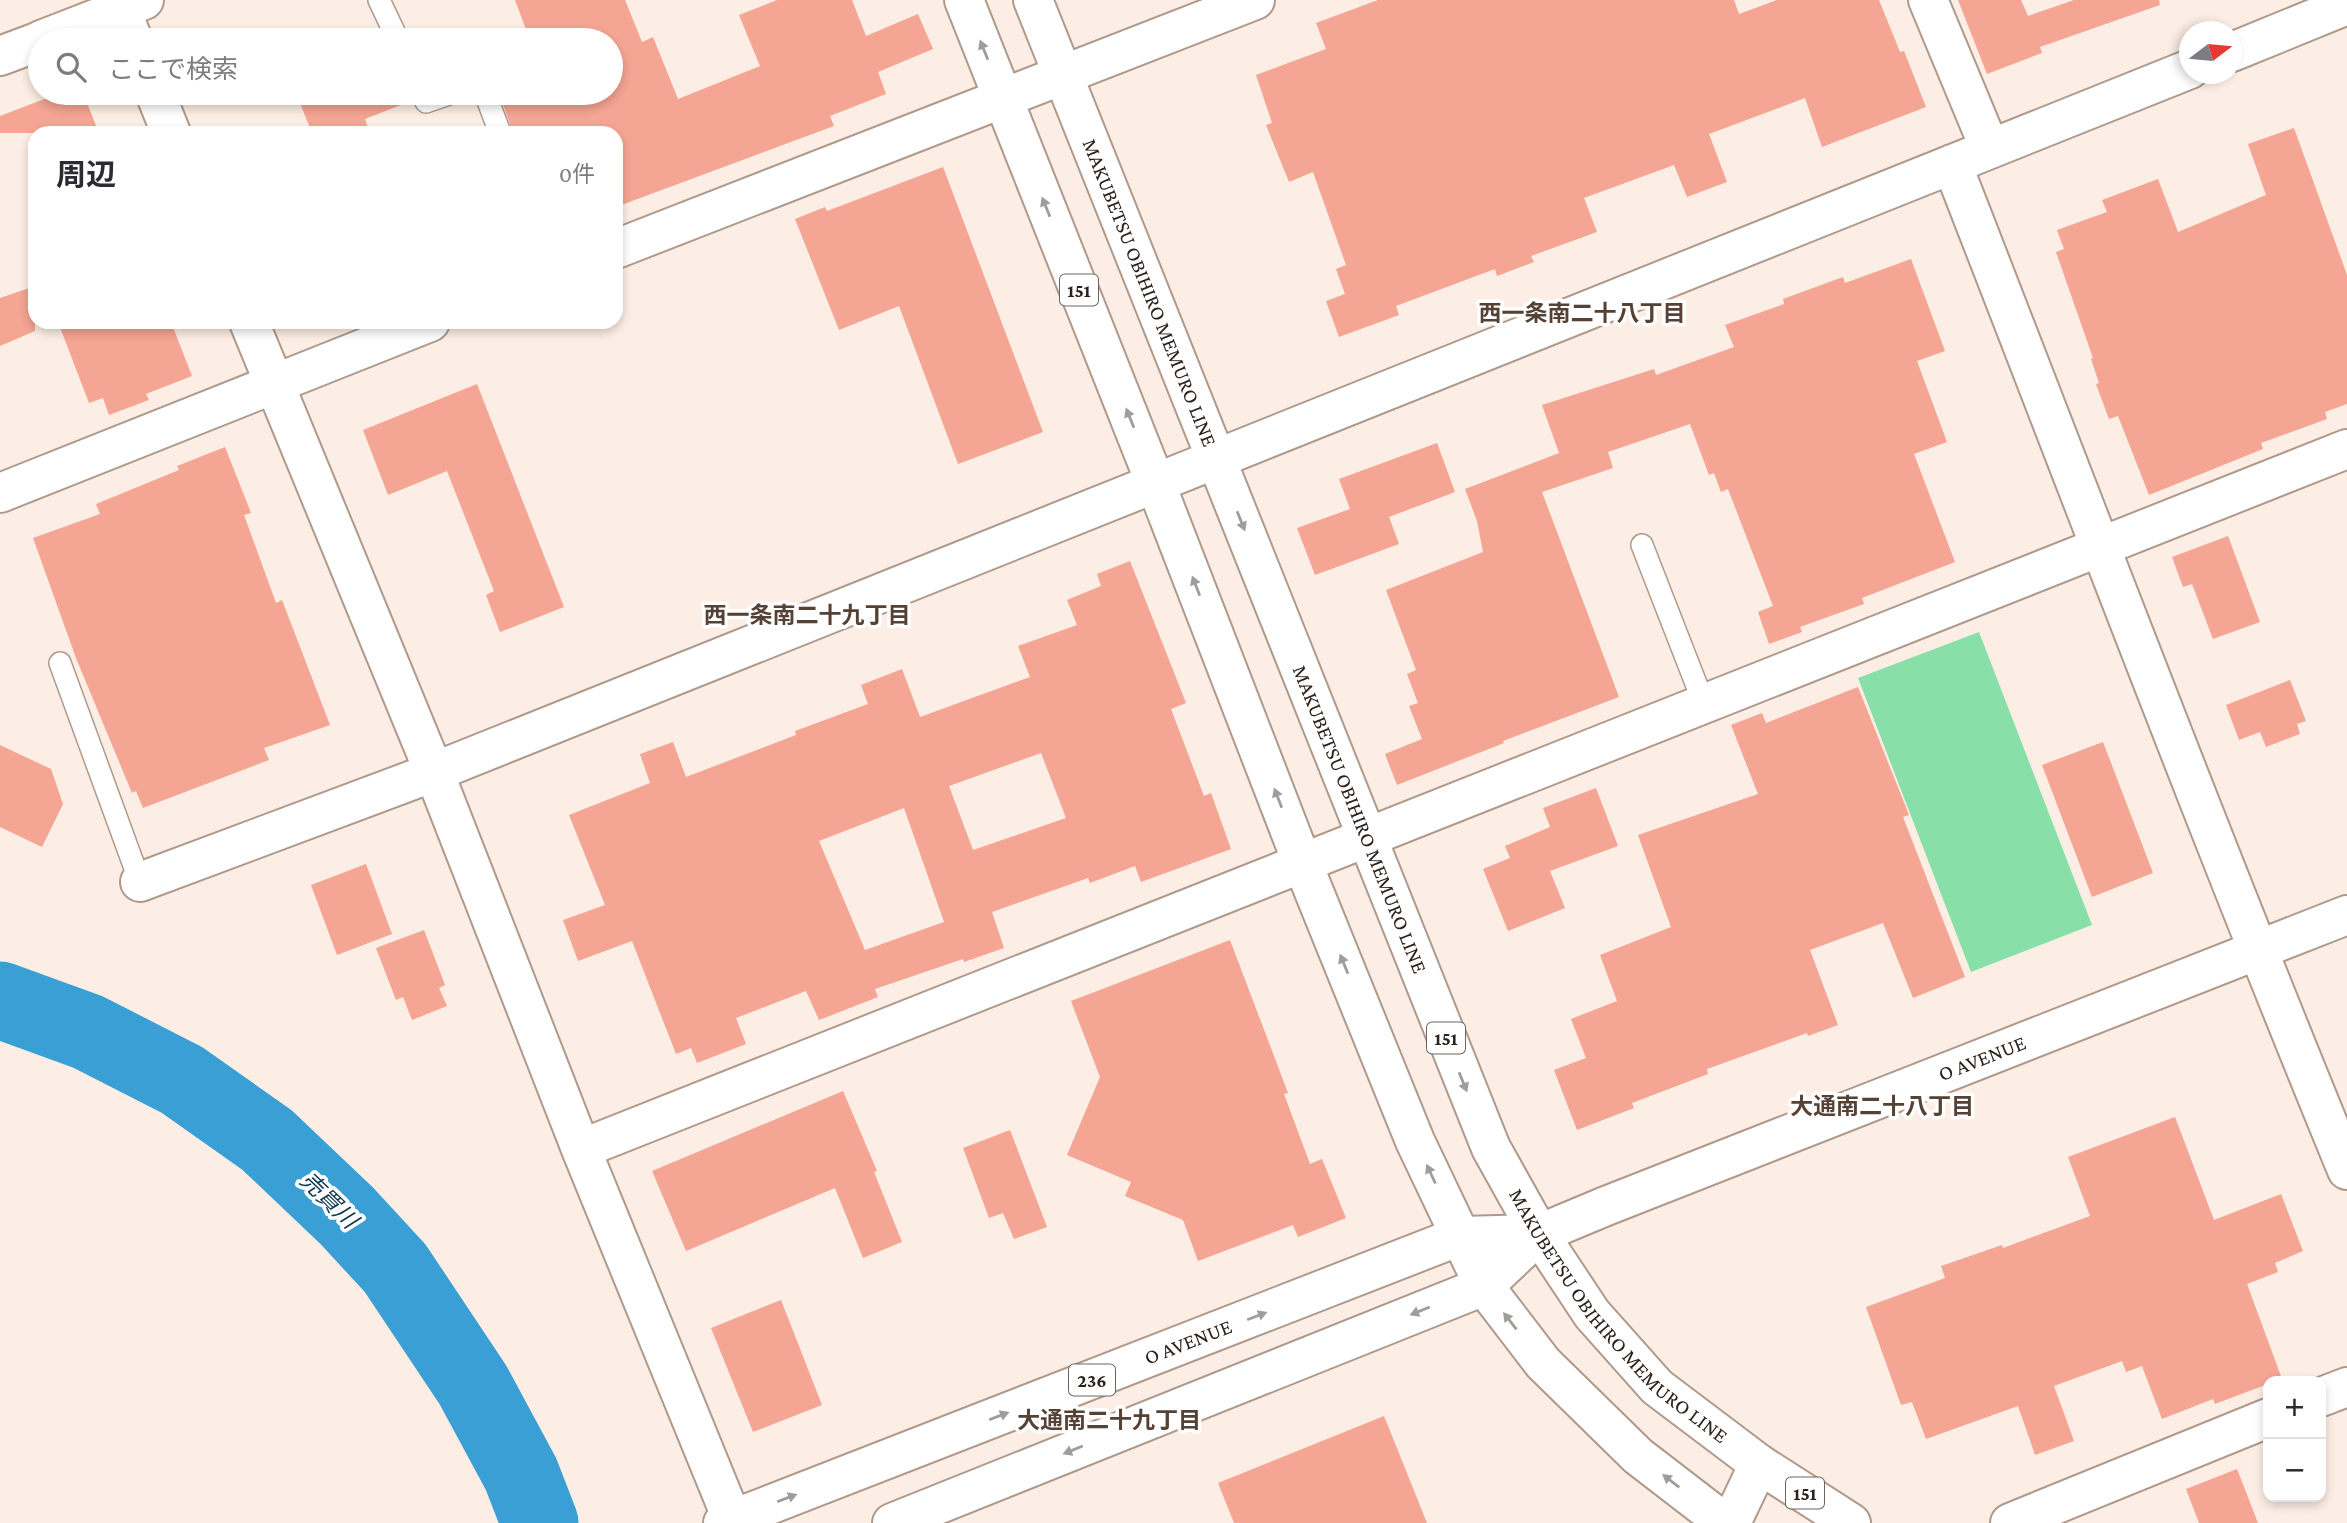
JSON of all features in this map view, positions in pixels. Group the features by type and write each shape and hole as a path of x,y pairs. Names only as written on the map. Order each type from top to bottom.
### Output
{"main road":[{"name":"151","path":"964,0 1415,1140 1484,1286 1543,1363 1638,1456 1725,1523"},
{"name":"MAKUBETSU OBIHIRO MEMURO LINE","path":"1033,0 1491,1148 1539,1234 1592,1314 1657,1387 1759,1464 1851,1523"},
{"path":"623,246 1255,0"},
{"path":"1928,0 1990,149"},
{"path":"2242,48 2347,5"},
{"path":"80,28 129,12"},
{"path":"0,56 28,46"},
{"path":"139,881 434,772 2179,73"},
{"path":"160,105 168,126"},
{"path":"1952,164 2257,951 2347,1170"},
{"path":"252,329 434,772 727,1521"},
{"path":"0,493 412,329"},
{"path":"581,1149 2347,449"},
{"name":"O AVENUE","path":"892,1523 1484,1286 1539,1234 1618,1200 2347,915"},
{"name":"O AVENUE","path":"727,1521 1460,1236 1539,1234"},
{"path":"2326,1395 2347,1387"},
{"path":"2010,1523 2263,1421"},
{"path":"1731,1523 1759,1464"}],"lane":[{"path":"379,0 392,28"},
{"path":"490,105 497,126"},
{"path":"1642,545 1704,704"},
{"path":"60,663 139,881"}],"green space":[{"path":"1979,632 2092,925 1971,972 1858,678"}],"building":[{"path":"515,0 625,0 642,42 653,37 678,99 760,66 739,15 777,0 852,0 866,36 918,14 933,49 878,72 886,94 830,116 834,126 623,204 623,126 511,126 503,105 623,105 623,28 526,28"},
{"path":"1378,0 1734,0 1739,14 1777,0 1879,0 1900,52 1904,51 1926,107 1822,147 1805,98 1709,134 1727,182 1687,197 1674,165 1584,198 1597,232 1531,256 1534,262 1497,276 1495,269 1396,306 1399,315 1339,337 1326,301 1345,294 1336,269 1346,265 1313,172 1289,182 1266,125 1272,123 1256,75 1326,49 1316,23"},
{"path":"1958,0 2021,0 2028,16 2074,0 2159,0 2160,5 2040,47 2042,53 1987,74"},
{"path":"29,105 88,105 96,126 28,126 28,133 0,133 0,116"},
{"path":"301,105 401,105 365,119 368,126 309,126"},
{"path":"2294,128 2347,275 2347,404 2325,412 2327,419 2261,443 2263,449 2149,495 2118,416 2109,419 2096,384 2099,383 2091,359 2093,358 2056,252 2064,249 2057,230 2107,212 2102,200 2158,179 2178,232 2266,195 2248,144"},
{"path":"943,167 1043,432 958,464 899,306 839,330 795,219 825,207 827,211"},
{"path":"1911,259 1945,351 1917,361 1947,442 1914,454 1955,562 1862,598 1864,604 1800,627 1802,632 1769,644 1758,612 1773,606 1728,489 1721,492 1714,473 1709,475 1690,424 1608,452 1613,468 1542,492 1619,697 1397,785 1385,754 1422,739 1409,706 1418,703 1407,674 1416,670 1386,590 1483,552 1477,521 1465,489 1559,453 1542,405 1654,369 1656,375 1734,347 1725,325 1784,304 1783,299 1843,277 1845,283"},
{"path":"28,288 28,329 35,331 0,346 0,298"},
{"path":"61,329 174,329 192,376 146,394 149,400 109,415 103,398 89,403"},
{"path":"477,384 564,607 500,632 486,595 494,591 447,471 388,495 363,430"},
{"path":"1437,443 1455,492 1389,517 1399,544 1315,575 1297,528 1350,509 1339,479"},
{"path":"225,447 251,513 244,515 276,603 282,600 330,725 264,748 269,760 143,808 136,791 132,793 76,658 33,538 100,514 96,504 179,470 177,466"},
{"path":"2228,536 2260,622 2213,639 2192,584 2183,587 2172,557"},
{"path":"1130,561 1186,703 1171,709 1204,796 1211,793 1231,849 1141,882 1135,866 1090,883 1088,878 992,912 1004,948 875,989 878,997 819,1020 806,991 736,1018 746,1044 697,1063 691,1048 676,1054 632,941 578,961 563,920 605,905 569,815 650,783 640,754 673,742 686,777 796,735 795,731 868,704 861,685 902,669 920,717 1030,677 1018,646 1077,625 1067,600 1101,586 1097,574","holes":["1041,753 1066,818 973,850 949,786","904,808 944,922 865,950 819,841"]},
{"path":"2290,680 2306,721 2297,724 2300,734 2266,747 2260,732 2239,740 2226,705"},
{"path":"1858,687 1909,815 1903,817 1965,977 1913,998 1883,923 1810,950 1838,1025 1808,1036 1807,1033 1707,1069 1708,1074 1632,1103 1634,1108 1577,1130 1554,1070 1586,1058 1571,1019 1617,1001 1600,955 1671,927 1638,835 1758,794 1731,725 1762,713 1766,723"},
{"path":"2103,742 2153,873 2092,897 2042,765"},
{"path":"0,745 51,769 63,804 42,847 0,827"},
{"path":"1596,788 1618,846 1550,871 1565,908 1508,931 1483,869 1510,858 1505,846 1550,827 1543,808"},
{"path":"366,864 392,934 337,955 311,885"},
{"path":"424,930 445,985 439,988 447,1006 412,1020 403,997 396,1000 376,948"},
{"path":"1230,940 1288,1093 1284,1094 1310,1164 1322,1159 1346,1218 1298,1237 1293,1225 1198,1261 1183,1220 1125,1196 1131,1182 1067,1155 1100,1077 1071,1001"},
{"path":"843,1091 877,1171 874,1172 902,1242 863,1258 835,1188 686,1251 652,1171"},
{"path":"2175,1117 2214,1220 2281,1194 2303,1251 2275,1263 2278,1272 2247,1284 2281,1376 2263,1376 2263,1386 2215,1404 2213,1399 2162,1419 2142,1366 2126,1372 2122,1361 2054,1386 2074,1441 2035,1455 2018,1406 1926,1439 1912,1402 1901,1405 1866,1307 1945,1278 1941,1266 2002,1245 2003,1248 2090,1216 2068,1157"},
{"path":"1010,1130 1047,1227 1014,1239 1003,1213 989,1218 963,1148"},
{"path":"781,1300 822,1405 753,1432 711,1328"},
{"path":"1384,1416 1427,1523 1234,1523 1218,1483"},
{"path":"2237,1469 2258,1523 2199,1523 2186,1489"}],"waterway":[{"name":"売買川","path":"0,1000 88,1032 182,1080 267,1140 347,1216 395,1268 473,1385 521,1474 540,1523"}],"district":[{"name":"西一条南二十八丁目","path":"1582,313"},
{"name":"西一条南二十九丁目","path":"807,615"},
{"name":"大通南二十八丁目","path":"1882,1106"},
{"name":"大通南二十九丁目","path":"1109,1420"}]}
